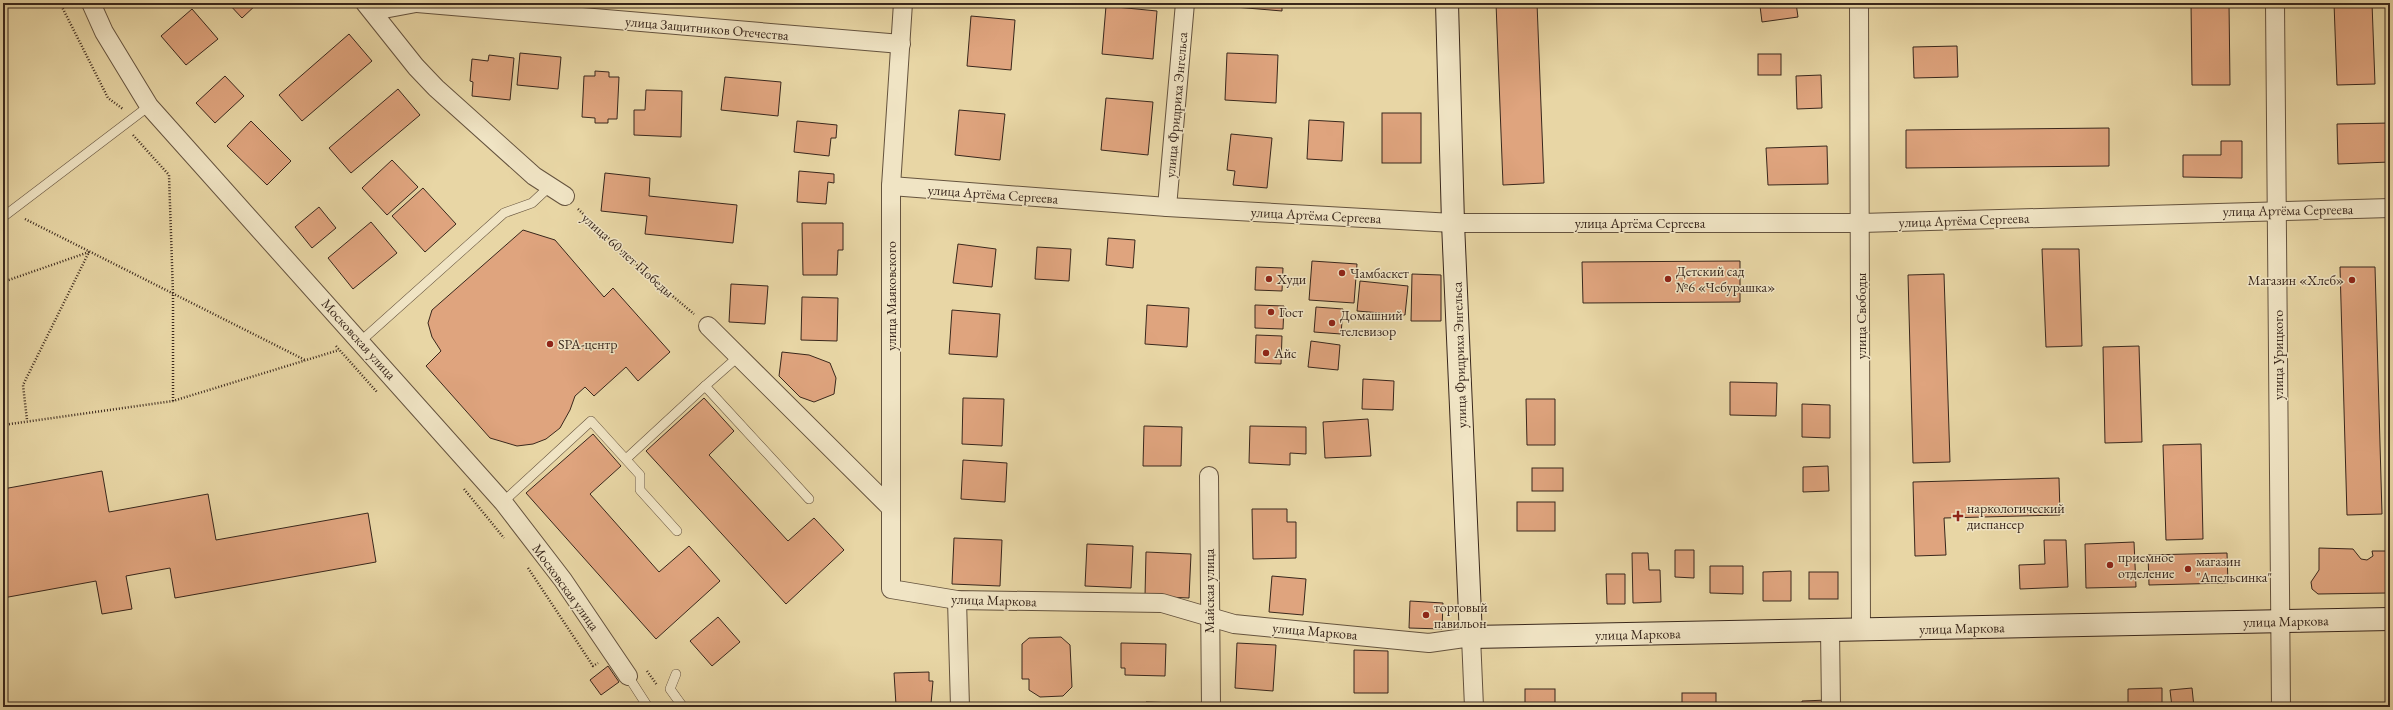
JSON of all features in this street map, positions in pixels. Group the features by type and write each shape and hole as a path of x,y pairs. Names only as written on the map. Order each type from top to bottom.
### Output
{"street":[{"name":"Московская улица","path":"91,3 104,32 149,106 361,341 503,502 563,580 628,676"},
{"name":"улица Защитников Отечества","path":"369,7 416,3 901,44"},
{"name":"улица Маяковского","path":"891,589 891,186 904,3"},
{"name":"улица Фридриха Энгельса","path":"1168,207 1185,3"},
{"name":"улица Фридриха Энгельса","path":"1447,3 1453,223 1474,707"},
{"name":"улица Свободы","path":"1859,3 1861,223 1861,630"},
{"name":"улица Урицкого","path":"2275,3 2281,707"},
{"path":"369,7 416,67 436,88 548,188 564,196"},
{"name":"улица Артёма Сергеева","path":"891,186 1168,207 1453,223 1861,223 2277,210 2390,208"},
{"path":"708,326 891,508"},
{"name":"Майская улица","path":"1209,476 1208,617 1211,707"},
{"name":"улица Маркова","path":"891,589 957,600 1162,603 1234,624 1429,643 1471,637 2390,619"},
{"path":"957,600 960,707"},
{"path":"1830,630 1831,707"}],"lane":[{"path":"6,214 149,106"},
{"path":"361,341 504,213 532,202 548,188"},
{"path":"626,459 739,356"},
{"path":"705,386 809,499"},
{"path":"503,502 591,421 640,475 640,490 677,532"},
{"path":"676,674 670,688 683,707"},
{"path":"628,676 648,707"}],"path":[{"path":"60,3 108,98 134,118"},
{"path":"125,125 169,175 173,294 173,401"},
{"name":"улица 60 лет Победы","path":"564,196 644,272 708,326"},
{"path":"6,214 89,252 305,360"},
{"path":"3,282 89,252"},
{"path":"27,420 22,384 89,252"},
{"path":"3,425 27,420 173,401 339,350 361,341"},
{"path":"334,344 381,397"},
{"path":"460,485 510,544"},
{"path":"524,562 593,666 613,653"}],"building":[{"path":"228,3 258,3 242,18"},
{"path":"830,3 856,3 856,5"},
{"path":"1235,3 1282,3 1282,11 1235,7"},
{"path":"1496,3 1537,3 1544,183 1503,185"},
{"path":"1796,3 1798,17 1762,22 1760,6"},
{"path":"2191,3 2229,3 2230,85 2192,85"},
{"path":"2334,3 2372,3 2375,84 2337,85"},
{"path":"1106,6 1157,11 1153,59 1102,54"},
{"path":"192,9 218,39 186,65 161,36"},
{"path":"971,16 1015,20 1011,70 967,66"},
{"path":"349,34 372,61 302,121 279,95"},
{"path":"1957,46 1958,77 1914,78 1913,47"},
{"path":"520,53 561,57 558,89 517,85"},
{"path":"1227,53 1278,55 1276,103 1225,100"},
{"path":"1758,54 1781,54 1781,75 1758,75"},
{"path":"489,55 514,58 510,100 472,96 473,82 470,81 472,59 488,61"},
{"path":"595,71 609,72 609,77 619,77 617,119 608,119 608,123 595,123 595,118 582,117 584,76 595,76"},
{"path":"1821,75 1822,108 1797,109 1796,76"},
{"path":"225,76 244,96 215,123 196,103"},
{"path":"725,77 781,82 778,116 721,110"},
{"path":"398,89 420,115 351,173 329,148"},
{"path":"646,90 682,91 681,137 634,135 634,110 645,110"},
{"path":"1106,98 1153,102 1148,155 1101,150"},
{"path":"959,110 1005,114 1000,160 955,155"},
{"path":"1382,113 1421,113 1421,163 1382,163"},
{"path":"1309,120 1344,122 1342,161 1307,159"},
{"path":"251,121 291,161 267,185 227,146"},
{"path":"797,121 837,125 836,138 831,138 829,156 794,152"},
{"path":"2390,123 2390,162 2338,164 2337,124"},
{"path":"2109,128 2109,166 1906,168 1906,130"},
{"path":"1231,134 1272,138 1267,188 1233,185 1235,171 1227,170"},
{"path":"2221,141 2242,141 2242,178 2183,177 2183,155 2221,155"},
{"path":"1827,146 1828,184 1768,185 1766,148"},
{"path":"392,160 418,187 387,215 362,188"},
{"path":"799,171 834,174 834,183 828,182 826,204 797,202"},
{"path":"605,173 650,178 649,196 737,205 733,243 645,234 647,216 601,211"},
{"path":"423,188 456,224 425,252 392,216"},
{"path":"319,207 336,228 312,248 295,227"},
{"path":"371,222 397,253 353,289 328,258"},
{"path":"802,223 843,223 843,250 838,250 837,275 803,275"},
{"name":"SPA-центр","path":"523,230 555,240 604,297 613,288 670,352 638,381 626,367 594,396 585,387 575,396 570,410 560,428 546,439 533,444 517,446 490,438 426,366 441,351 432,337 428,323 432,310"},
{"path":"1108,238 1135,240 1133,268 1106,265"},
{"path":"958,244 996,249 992,287 953,283"},
{"path":"1037,247 1071,249 1069,281 1035,279"},
{"path":"2042,249 2079,249 2082,346 2046,347"},
{"path":"1312,261 1357,264 1354,303 1309,300"},
{"path":"1740,261 1740,302 1583,303 1582,262"},
{"path":"1256,267 1283,268 1282,291 1255,290"},
{"path":"2340,267 2375,267 2382,514 2347,515"},
{"path":"1412,274 1441,275 1441,321 1411,321"},
{"path":"1944,274 1950,462 1913,463 1908,275"},
{"path":"1360,281 1408,286 1405,315 1357,311"},
{"path":"731,284 768,286 765,324 729,322"},
{"path":"802,297 838,298 837,341 801,340"},
{"path":"1147,305 1189,308 1187,347 1145,344"},
{"path":"1255,305 1284,306 1283,329 1255,328"},
{"path":"1316,307 1343,309 1341,334 1314,332"},
{"path":"952,310 1000,314 997,357 949,354"},
{"path":"1256,335 1282,336 1281,364 1255,363"},
{"path":"1311,341 1340,345 1338,370 1308,367"},
{"path":"2139,346 2142,442 2105,443 2103,347"},
{"path":"782,352 809,355 830,363 836,378 834,394 814,402 800,397 779,376"},
{"path":"1363,379 1394,381 1393,410 1362,409"},
{"path":"1730,382 1777,383 1776,416 1730,415"},
{"path":"704,398 734,431 709,455 788,541 814,518 844,550 786,604 646,451"},
{"path":"963,398 1004,399 1002,446 962,444"},
{"path":"1526,399 1555,399 1555,445 1527,445"},
{"path":"1802,404 1830,405 1830,438 1802,437"},
{"path":"1368,419 1371,456 1325,458 1323,422"},
{"path":"1144,426 1182,427 1181,466 1143,466"},
{"path":"1250,426 1306,427 1306,454 1290,453 1290,465 1249,463"},
{"path":"593,434 621,466 590,494 659,572 689,546 720,581 656,639 526,493"},
{"path":"2201,444 2203,539 2166,540 2163,445"},
{"path":"963,460 1007,463 1005,502 961,499"},
{"path":"1828,466 1829,491 1803,492 1803,467"},
{"path":"1532,468 1563,468 1563,491 1532,491"},
{"path":"102,471 109,512 208,494 216,540 368,513 376,562 175,598 170,568 126,576 132,609 102,614 96,581 3,598 3,489"},
{"name":"наркологический диспансер","path":"2059,478 2060,515 1944,518 1946,555 1915,556 1913,482"},
{"path":"1517,502 1555,502 1555,531 1517,531"},
{"path":"1252,509 1287,509 1287,522 1296,522 1296,558 1253,559"},
{"path":"954,538 1002,540 1000,586 952,584"},
{"path":"2044,540 2066,540 2068,587 2020,589 2019,565 2045,564"},
{"name":"приемное отделение","path":"2134,542 2136,587 2086,588 2085,544"},
{"path":"1087,544 1133,546 1131,588 1085,586"},
{"path":"2319,548 2353,549 2361,559 2367,560 2373,556 2372,551 2386,551 2387,593 2318,594 2312,589 2311,582 2319,570"},
{"path":"1675,550 1694,550 1694,578 1675,577"},
{"path":"1146,552 1191,554 1189,598 1145,596"},
{"path":"1632,553 1648,553 1649,570 1660,570 1661,602 1633,603"},
{"name":"магазин \"Апельсинка\"","path":"2227,553 2228,583 2149,585 2148,555"},
{"path":"1710,566 1743,566 1743,594 1710,593"},
{"path":"1791,571 1791,601 1763,601 1763,572"},
{"path":"1809,572 1838,572 1838,599 1809,599"},
{"path":"1606,574 1625,574 1625,604 1607,604"},
{"path":"1272,576 1306,579 1303,615 1269,612"},
{"name":"торговый павильон","path":"1410,601 1443,603 1442,629 1409,628"},
{"path":"718,617 740,642 712,666 690,641"},
{"path":"1061,637 1070,645 1072,687 1063,696 1040,697 1029,690 1029,679 1022,679 1022,644 1029,638"},
{"path":"1121,643 1166,644 1165,676 1125,675 1125,668 1121,668"},
{"path":"1237,643 1276,645 1273,691 1235,688"},
{"path":"1354,650 1388,651 1388,693 1354,693"},
{"path":"608,666 619,682 601,695 590,680"},
{"path":"929,672 929,681 933,681 931,704 896,705 894,673"},
{"path":"2162,688 2162,707 2128,707 2128,689"},
{"path":"2192,688 2194,707 2172,707 2170,690"},
{"path":"1525,689 1555,689 1555,707 1525,707"},
{"path":"1682,693 1716,693 1716,707 1682,707"},
{"path":"1828,700 1828,707 1802,707 1802,701"},
{"path":"1146,702 1179,703 1184,707 1141,707"}],"place":[{"name":"Чамбаскет","path":"1342,273"},
{"name":"Худи","path":"1269,279"},
{"name":"Детский сад №6 «Чебурашка»","path":"1668,279"},
{"name":"Магазин «Хлеб»","path":"2352,280"},
{"name":"Гост","path":"1271,312"},
{"name":"Домашний телевизор","path":"1332,323"},
{"name":"SPA-центр","path":"550,344"},
{"name":"Айс","path":"1266,353"},
{"name":"наркологический диспансер","path":"1958,516"},
{"name":"приемное отделение","path":"2110,565"},
{"name":"магазин \"Апельсинка\"","path":"2188,569"},
{"name":"торговый павильон","path":"1426,615"}]}
